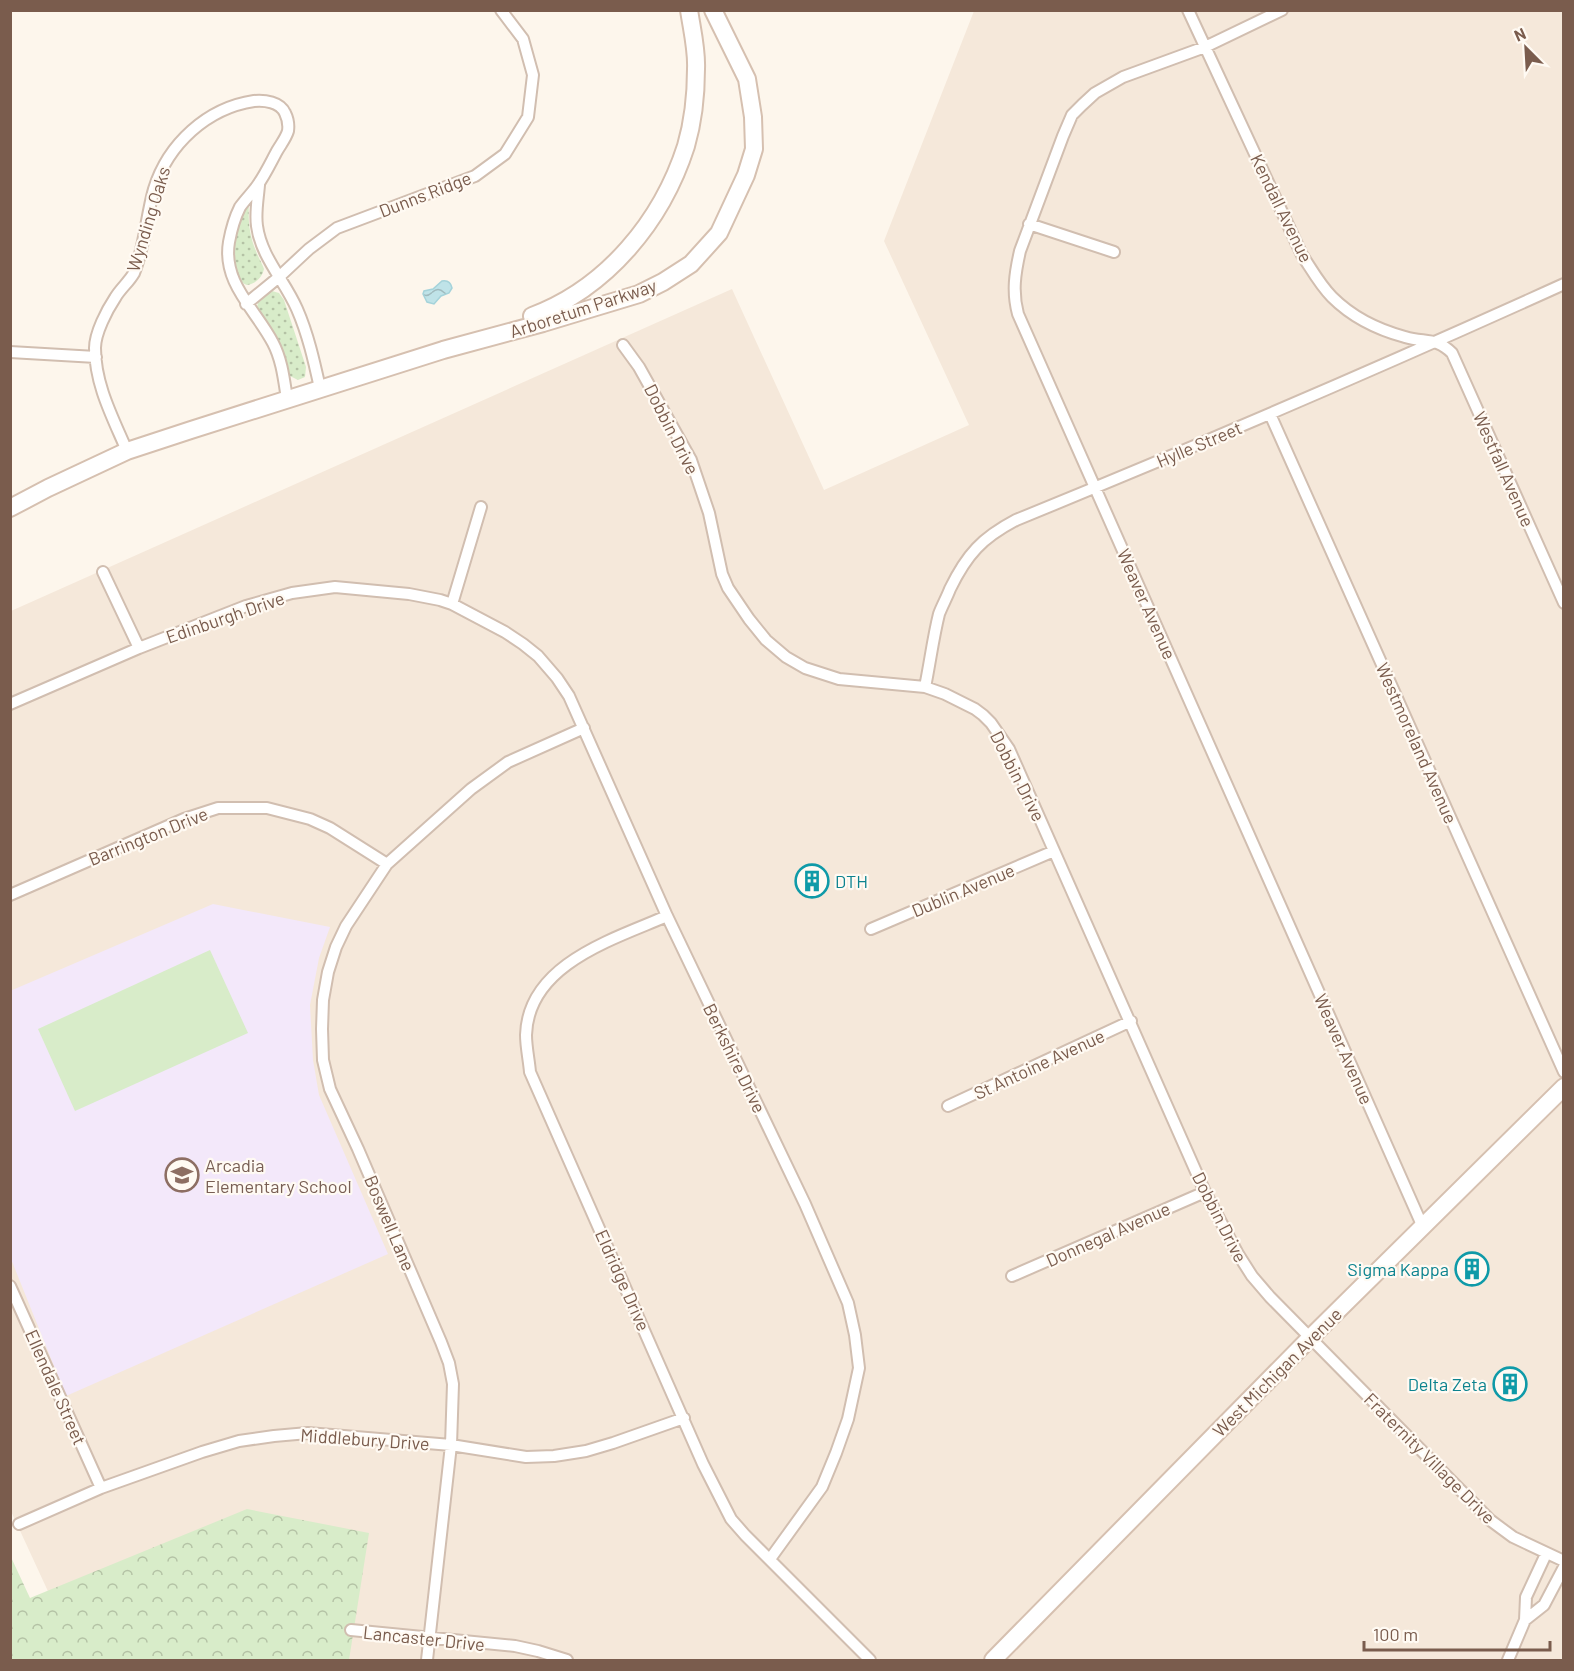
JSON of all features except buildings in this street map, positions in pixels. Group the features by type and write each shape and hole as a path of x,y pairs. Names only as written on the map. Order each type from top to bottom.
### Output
{"street":[{"name":"Dunns Ridge","path":"246,304 309,249 337,228 475,176 505,154 528,117 532,75 523,39 501,10"},
{"name":"Arboretum Parkway","path":"443,350 554,308 593,283 626,253 651,219 671,185 686,145 693,108 696,69 695,45 689,10"},
{"name":"Arboretum Parkway","path":"10,508 127,451 443,350 639,294 691,264 719,233 749,167 754,149 753,117 747,79 713,10"},
{"name":"Kendall Avenue","path":"1188,10 1302,255 1331,296 1363,320 1384,330 1416,340 1437,342"},
{"name":"Weaver Avenue","path":"1282,10 1205,47 1123,77 1095,93 1072,115 1020,251 1015,270 1015,301 1018,314 1422,1225"},
{"name":"Wynding Oaks","path":"127,451 102,391 97,370 95,346 103,320 115,297 132,276 141,253 149,209 165,162 186,137 209,117 234,106 262,100 272,102 284,110 288,121 287,133 259,184 240,208 228,243 228,260 232,276 246,304 272,341 280,359 287,399"},
{"name":"Wynding Oaks","path":"259,184 257,226 261,243 268,260 290,294 306,331 320,388"},
{"path":"1029,224 1114,252"},
{"name":"Hylle Street","path":"925,687 940,613 958,573 970,554 997,530 1437,342 1563,284"},
{"name":"Westfall Avenue","path":"1437,342 1448,349 1456,359 1563,603"},
{"name":"Dobbin Drive","path":"623,345 639,367 691,460 709,513 722,574 728,588 766,640 786,657 805,668 839,679 925,687 959,700 975,709 991,723 1009,749 1205,1192 1252,1276 1310,1338"},
{"path":"10,352 96,357"},
{"name":"Westmoreland Avenue","path":"1270,414 1563,1072"},
{"path":"452,604 481,507"},
{"path":"103,572 139,648"},
{"name":"Edinburgh Drive","path":"10,705 139,648 246,606 292,593 335,587 409,594 452,604"},
{"name":"Berkshire Drive","path":"452,604 505,632 538,656 569,696 667,916 805,1204 848,1303 859,1368 848,1419 822,1487 770,1559"},
{"name":"Boswell Lane","path":"427,1660 451,1445 453,1384 449,1363 437,1331 330,1089 323,1060 323,1000 333,955 346,926 387,864 471,789 508,762 584,728"},
{"name":"Barrington Drive","path":"10,895 184,819 218,808 267,808 310,819 330,828 387,864"},
{"name":"Dublin Avenue","path":"871,929 1054,851"},
{"name":"Eldridge Drive","path":"667,916 590,950 557,971 545,985 530,1015 526,1034 530,1072 704,1464 731,1519 870,1660"},
{"name":"St Antoine Avenue","path":"948,1106 1131,1021"},
{"name":"West Michigan Avenue","path":"993,1660 1422,1225 1563,1087"},
{"name":"Donnegal Avenue","path":"1012,1276 1205,1192"},
{"name":"Ellendale Street","path":"10,1286 101,1488"},
{"name":"Fraternity Village Drive","path":"1310,1338 1490,1520 1513,1537 1563,1561"},
{"name":"Middlebury Drive","path":"19,1524 101,1488 239,1441 308,1433 451,1445 525,1457 554,1456 613,1443 684,1418"},
{"path":"1509,1660 1525,1620 1526,1598 1546,1554"},
{"path":"1525,1620 1544,1605 1563,1567"},
{"name":"Lancaster Drive","path":"351,1630 515,1647 567,1660"}],"shaded area":[{"path":"974,11 1563,11 1563,1660 17,1660 10,1636 58,1613 10,1509 11,611 732,289 824,490 969,425 884,241"},
{"name":"Arcadia Elementary School","path":"213,904 330,927 319,958 310,1005 313,1060 319,1095 388,1254 66,1396 11,1259 10,991"}],"green space":[{"path":"249,202 250,233 264,269 258,280 247,285 237,276 233,251 236,228"},
{"path":"272,291 279,293 284,300 306,367 305,377 298,380 290,376 285,360 257,309 262,297"},
{"path":"210,950 248,1033 75,1111 38,1029"},
{"path":"247,1509 369,1533 349,1660 11,1660 10,1555 30,1598"}],"water":[{"path":"442,281 448,281 451,285 449,293 441,296 434,304 427,302 424,291 433,289"}],"place":[{"name":"DTH","path":"812,881"},
{"name":"Arcadia Elementary School","path":"182,1175"},
{"name":"Sigma Kappa","path":"1472,1269"},
{"name":"Delta Zeta","path":"1510,1384"}]}
